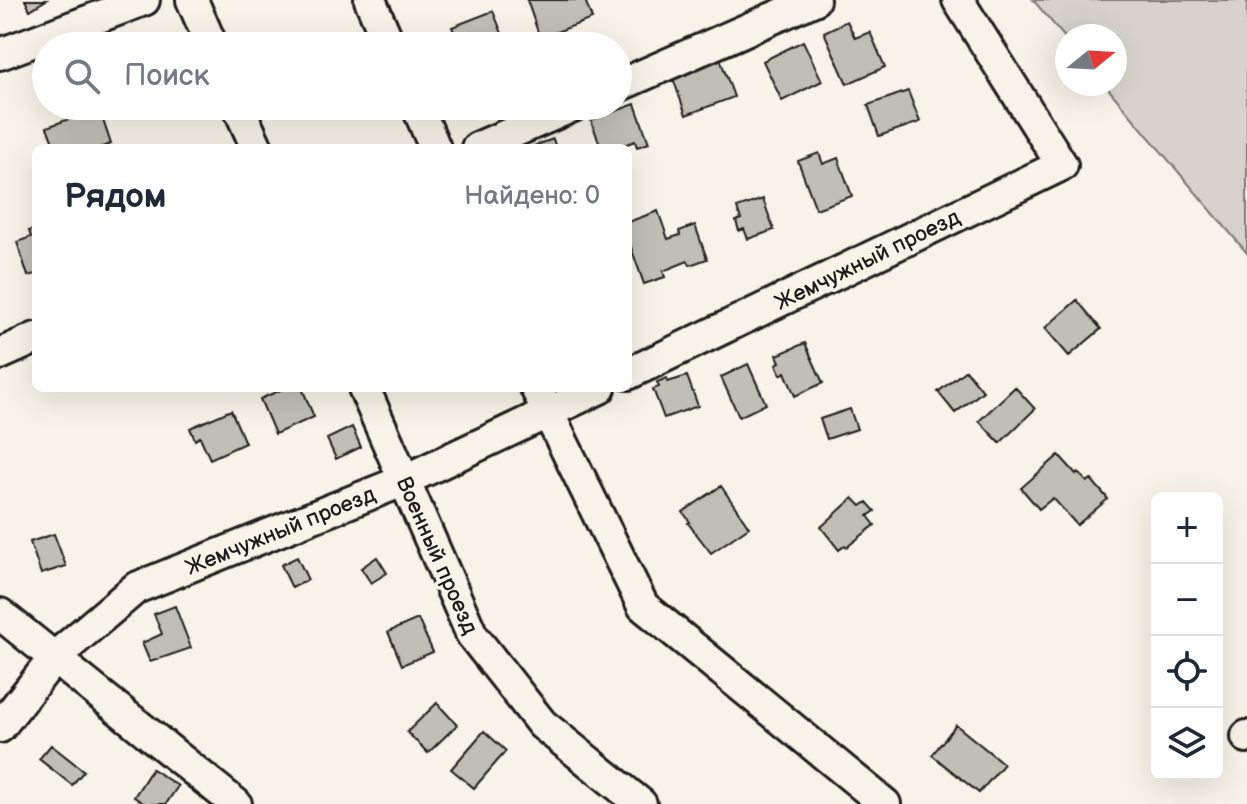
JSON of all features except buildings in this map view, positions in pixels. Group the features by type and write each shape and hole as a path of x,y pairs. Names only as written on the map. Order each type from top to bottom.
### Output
{"street":[{"path":"59,32 144,0"},
{"path":"192,0 206,32"},
{"path":"370,0 384,32"},
{"path":"632,80 814,0"},
{"name":"Жемчужный проезд","path":"632,372 1062,165 958,0"},
{"path":"0,54 32,42"},
{"path":"244,120 255,144"},
{"path":"423,120 433,144"},
{"path":"486,144 541,120"},
{"path":"0,354 32,340"},
{"name":"Военный проезд","path":"366,392 472,635 542,724 641,804"},
{"name":"Жемчужный проезд","path":"0,727 55,657 136,588 405,480 541,401 582,392"},
{"path":"541,401 643,606 885,804"},
{"path":"0,614 236,804"}],"shaded area":[{"path":"1033,0 1247,0 1247,253 1114,96 1127,96 1127,24 1055,26"}]}
